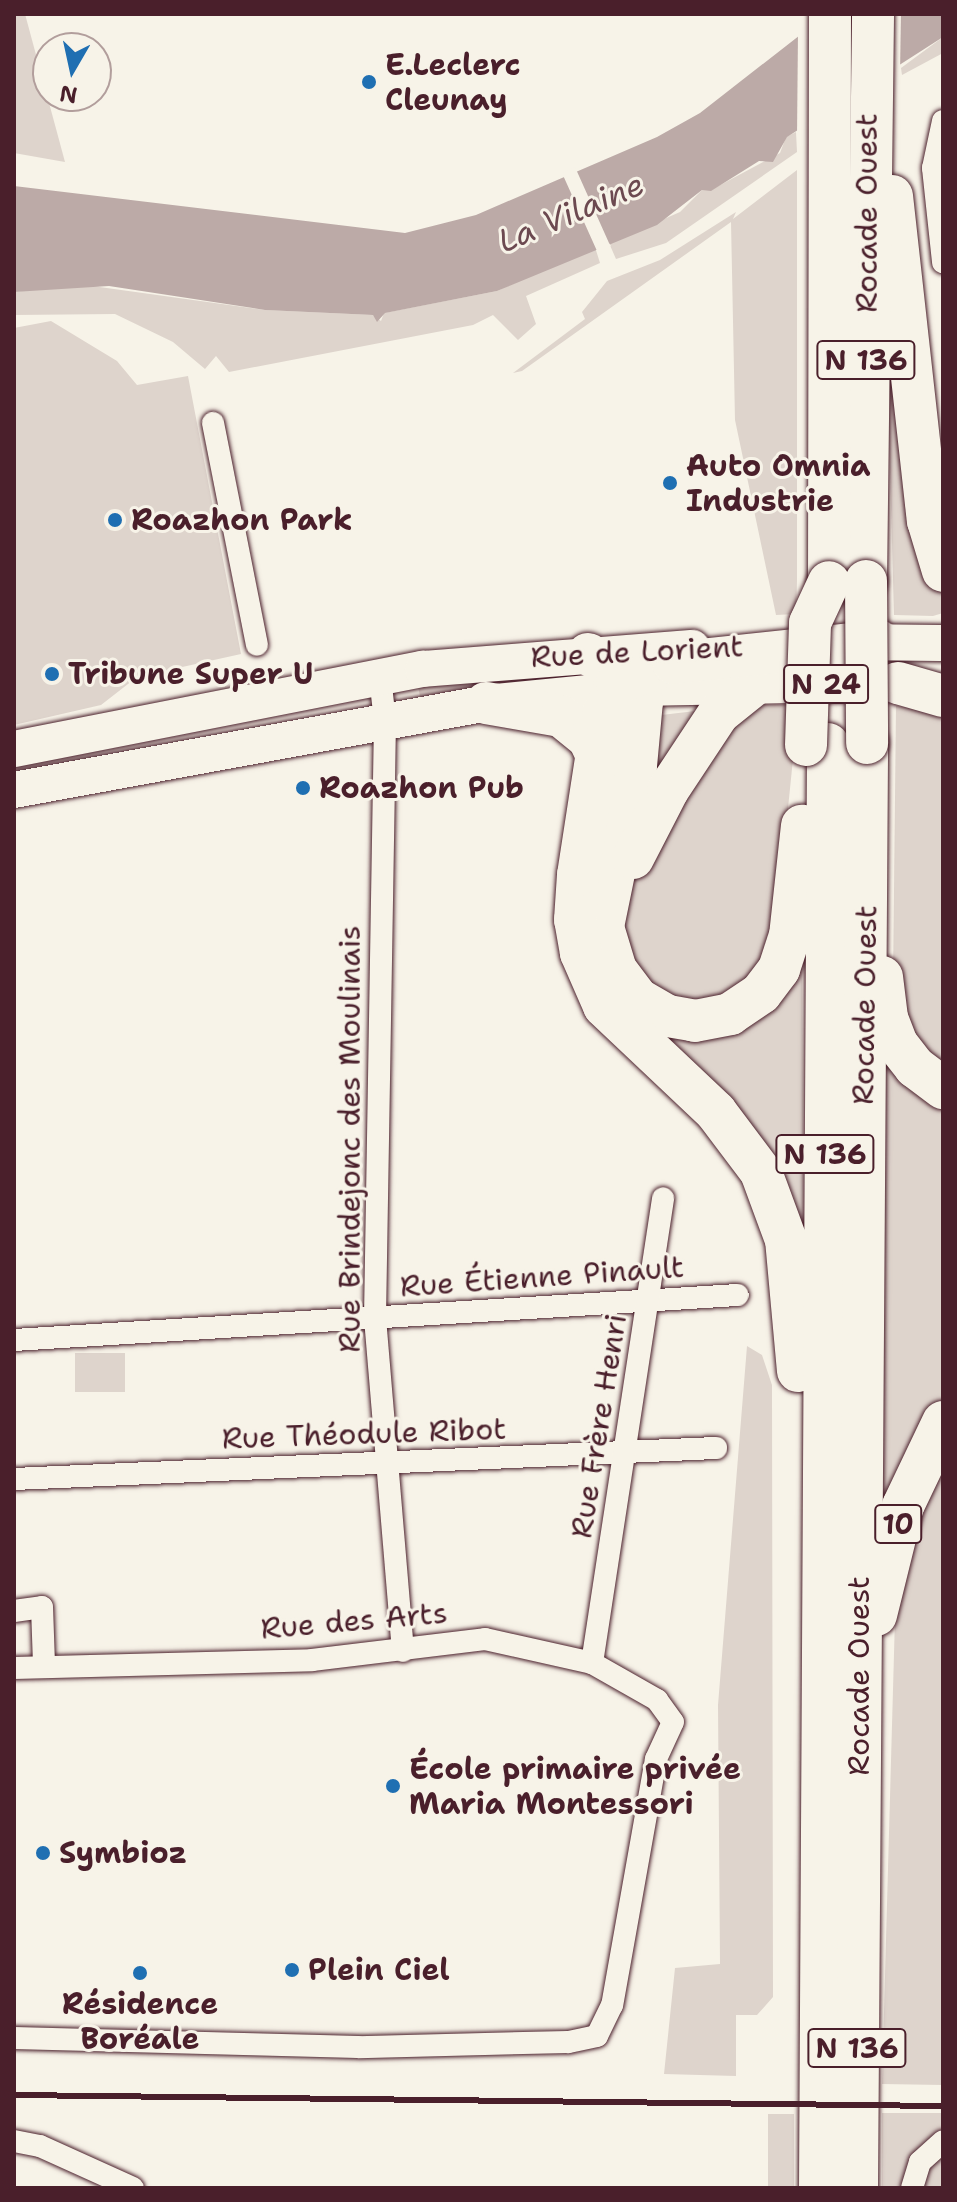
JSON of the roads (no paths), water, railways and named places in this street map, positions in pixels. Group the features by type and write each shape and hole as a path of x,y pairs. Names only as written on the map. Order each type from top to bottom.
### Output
{"highway":[{"name":"Rocade Ouest","path":"830,14 830,166 847,581"},
{"name":"Rocade Ouest","path":"820,2188 822,1564 834,744 879,131 873,71 873,14"},
{"path":"879,131 928,521 943,571"},
{"path":"588,654 625,685 643,720 603,927 611,960 625,985 668,1016 715,1018 761,993 779,969 792,927 834,744 810,623 847,581"},
{"path":"822,1564 804,1523 793,1279 776,1209 761,1172 736,1135 619,1024 583,962 575,902 597,756 625,685 673,663 879,641"},
{"path":"898,683 943,696"},
{"path":"607,938 625,876 650,820 719,713 754,685"},
{"path":"486,703 561,716 589,739 597,756"},
{"name":"Rocade Ouest","path":"834,744 868,900 859,1579 864,1628 857,2188"},
{"path":"868,900 883,921 882,985 891,1030 915,1067 943,1088"},
{"name":"10","path":"864,1628 881,1610 903,1506 943,1422"}],"main road":[{"name":"Rue de Lorient","path":"14,749 380,677 588,654 879,641 943,643"},
{"name":"Rue de Lorient","path":"14,790 486,703 625,685 943,681"}],"street":[{"path":"943,121 935,146 933,190 943,262"},
{"path":"213,423 257,645"},
{"path":"380,677 385,721"},
{"name":"Rue Brindejonc des Moulinais","path":"385,721 375,1318 390,1464 403,1651"},
{"name":"Rue Frère Henri","path":"592,1663 663,1198"},
{"name":"Rue Étienne Pinault","path":"14,1340 738,1295"},
{"name":"Rue Théodule Ribot","path":"14,1479 716,1448"},
{"path":"14,1611 42,1607 44,1664"},
{"name":"Rue des Arts","path":"14,1668 44,1664 312,1660 485,1639 592,1663 657,1700 673,1722 656,1759 612,2005 597,2036 568,2042 358,2047 14,2038"},
{"path":"14,2141 40,2146 133,2188"},
{"path":"912,2188 920,2162 943,2141"}],"water":[{"name":"La Vilaine","path":"827,14 943,14 943,37 787,137 773,162 759,161 711,191 702,190 657,225 497,291 385,313 377,322 373,315 265,310 109,286 14,292 14,186 405,233 476,215 657,137 700,113"}],"railway":[{"path":"14,2095 943,2106"}],"place":[{"name":"E.Leclerc Cleunay","path":"369,82"},
{"name":"Auto Omnia Industrie","path":"670,483"},
{"name":"Roazhon Park","path":"115,520"},
{"name":"Tribune Super U","path":"52,674"},
{"name":"Roazhon Pub","path":"303,788"},
{"name":"École primaire privée Maria Montessori","path":"393,1786"},
{"name":"Symbioz","path":"43,1853"},
{"name":"Plein Ciel","path":"292,1970"},
{"name":"Résidence Boréale","path":"140,1973"}]}
